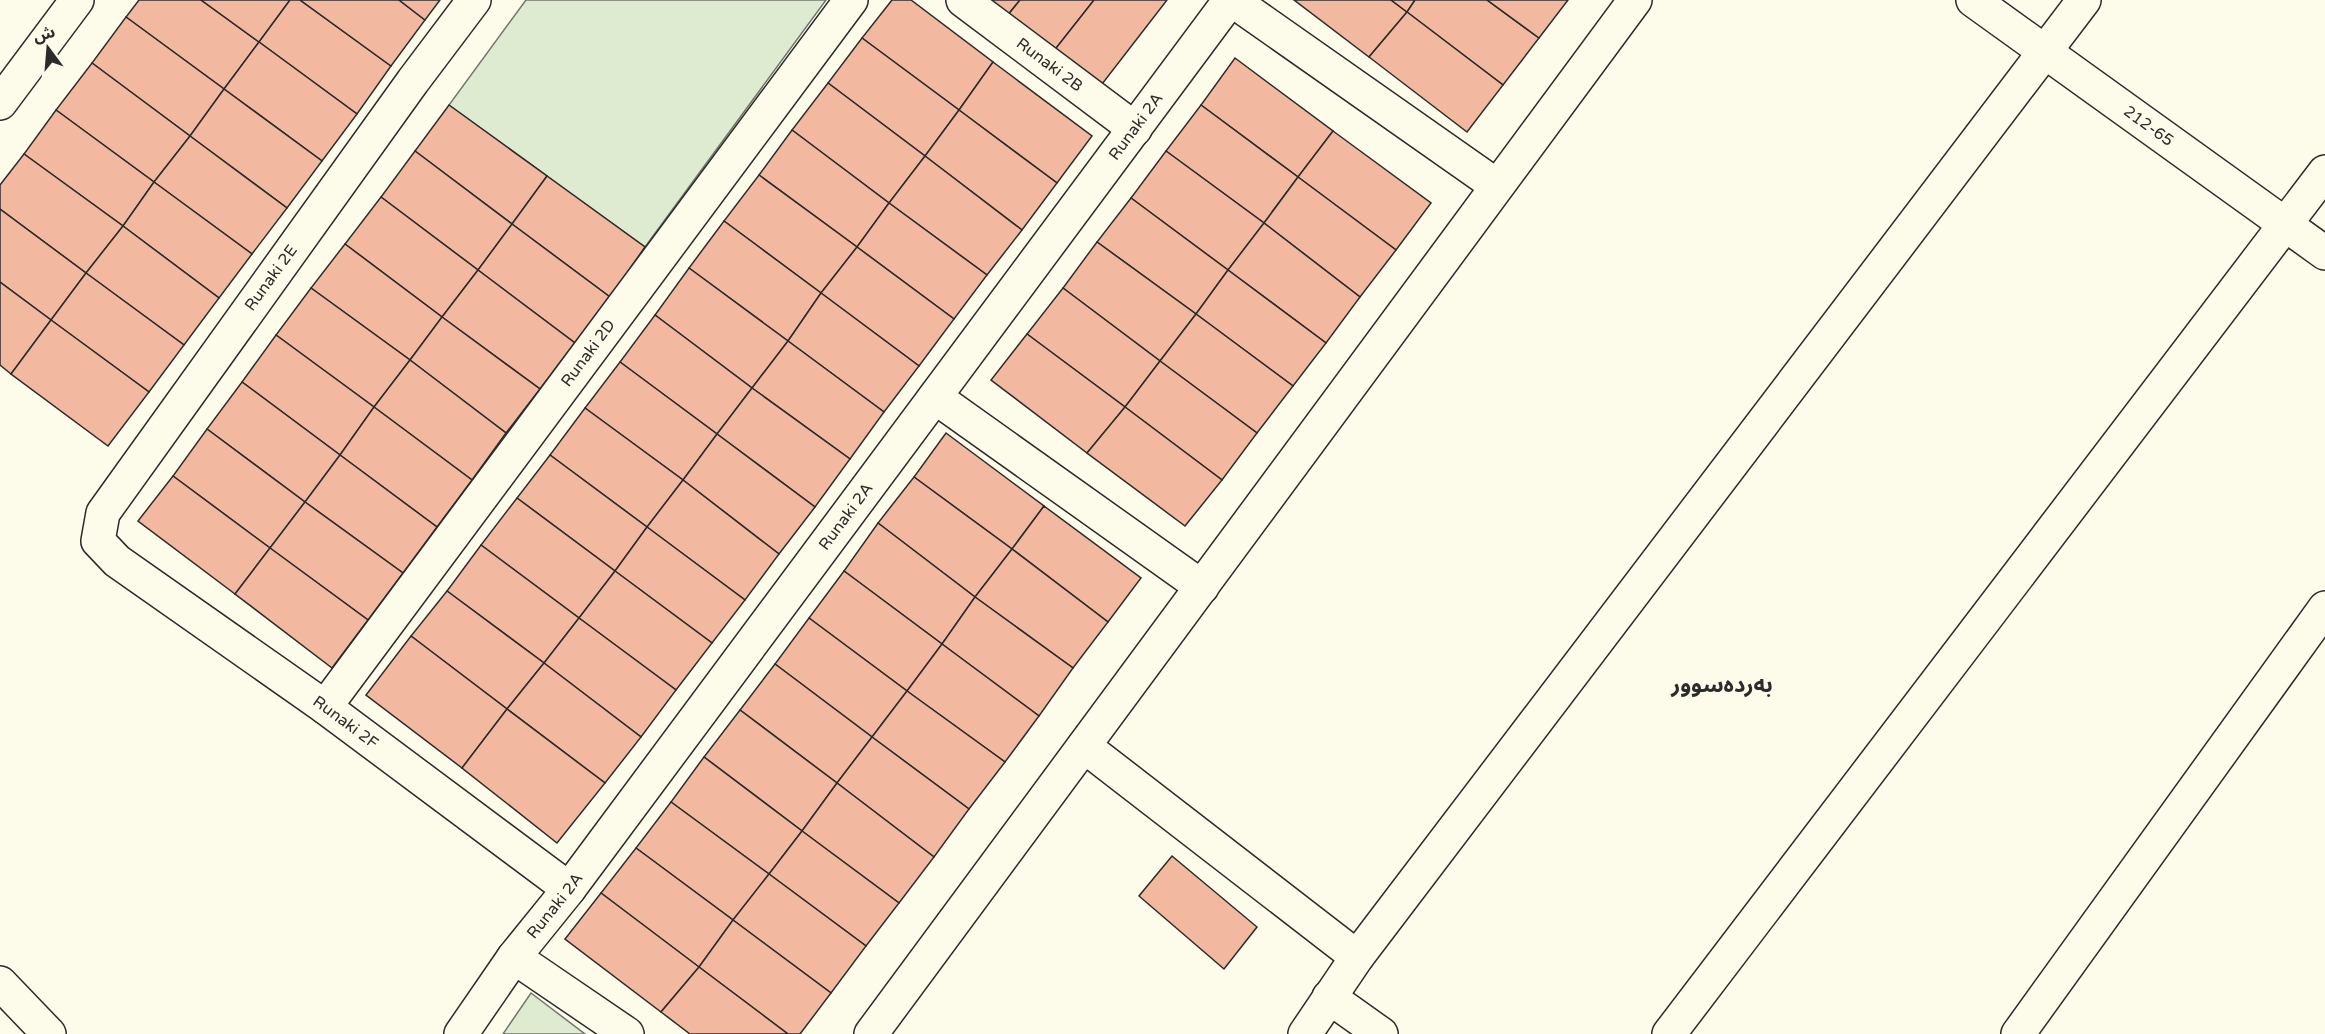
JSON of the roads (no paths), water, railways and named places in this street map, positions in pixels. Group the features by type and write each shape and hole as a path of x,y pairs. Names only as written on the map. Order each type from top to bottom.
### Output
{"street":[{"path":"0,103 77,0"},
{"name":"Runaki 2E","path":"117,561 99,541 103,513 400,99 474,0"},
{"name":"Runaki 2D","path":"325,707 851,0"},
{"name":"Runaki 2B","path":"963,0 1135,129"},
{"path":"1231,0 1497,186"},
{"name":"Runaki 2A","path":"461,1034 514,957 569,889 1231,0"},
{"path":"871,1034 1635,0"},
{"name":"212-65","path":"1972,0 2325,253"},
{"path":"1305,1034 1357,957 2084,0"},
{"path":"1669,1034 2325,172"},
{"path":"935,397 1202,587"},
{"name":"Runaki 2F","path":"117,561 325,707 569,889"},
{"path":"2018,1034 2325,608"},
{"path":"1084,746 1357,957"},
{"path":"514,957 627,1034"},
{"path":"0,983 50,1034"},
{"path":"1329,997 1381,1034"}],"district":[{"name":"بەردەسوور","path":"1722,685"}]}
